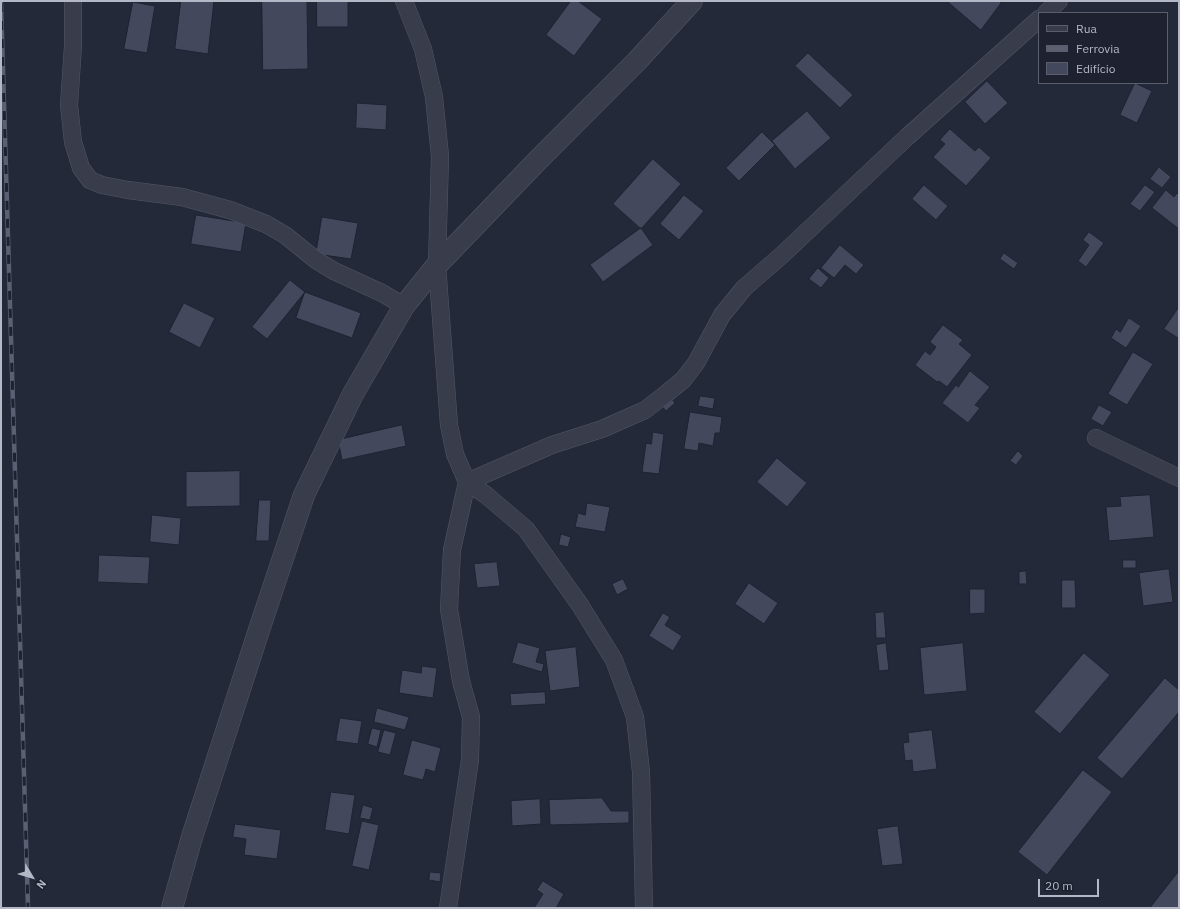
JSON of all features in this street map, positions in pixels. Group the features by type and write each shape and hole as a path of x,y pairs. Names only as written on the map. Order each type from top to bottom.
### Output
{"street":[{"path":"73,1 69,105 73,142 81,168 90,180 102,185 128,190 182,197 230,210 266,224 285,235 316,260 334,271 382,293 404,306"},
{"path":"404,1 423,49 434,97 440,156 437,265 449,425 455,454 468,482 526,528 580,606 614,660 635,717 641,772 644,908"},
{"path":"172,908 192,837 304,495 353,394 404,306 437,265 540,158 637,61 692,1"},
{"path":"1047,12 1059,1"},
{"path":"468,482 552,445 602,429 645,410 667,393 683,380 696,362 722,315 744,288 788,250 907,137 1038,20"},
{"path":"1096,438 1179,478"},
{"path":"448,908 470,760 471,717 461,681 450,609 452,550 468,482"}],"building":[{"path":"181,1 214,1 208,54 175,49"},
{"path":"262,1 307,1 308,69 263,70"},
{"path":"317,1 348,1 348,27 317,27"},
{"path":"571,1 578,1 602,19 574,56 546,35"},
{"path":"947,1 999,1 1001,3 981,30"},
{"path":"133,2 155,6 147,53 124,49"},
{"path":"808,53 853,95 840,108 795,66"},
{"path":"987,81 1008,103 985,124 965,102"},
{"path":"1135,84 1152,91 1137,123 1120,115"},
{"path":"357,103 387,105 386,130 356,128"},
{"path":"807,111 831,138 795,169 772,141"},
{"path":"950,129 975,151 979,147 991,158 966,186 933,157 945,144 940,140"},
{"path":"762,132 775,145 739,181 726,168"},
{"path":"653,159 681,184 641,229 613,204"},
{"path":"1159,167 1171,177 1162,188 1150,179"},
{"path":"924,185 948,206 936,220 912,199"},
{"path":"1145,185 1155,192 1140,211 1130,204"},
{"path":"1166,190 1174,197 1177,193 1179,195 1179,229 1152,208"},
{"path":"684,195 704,211 679,240 660,224"},
{"path":"196,215 246,223 241,252 191,244"},
{"path":"322,217 358,223 351,259 316,254"},
{"path":"641,228 653,245 603,282 590,265"},
{"path":"1089,232 1104,243 1086,267 1078,261 1089,245 1083,240"},
{"path":"840,245 864,265 856,274 845,265 834,278 821,268"},
{"path":"1004,253 1018,263 1014,269 1000,259"},
{"path":"818,268 829,278 821,288 809,279"},
{"path":"290,280 305,292 267,339 252,327"},
{"path":"305,292 361,313 352,338 296,318"},
{"path":"184,303 215,318 200,348 169,332"},
{"path":"1179,307 1179,337 1178,338 1164,329"},
{"path":"1129,318 1141,326 1126,348 1111,338 1116,329 1120,332"},
{"path":"943,325 963,340 959,344 972,355 947,387 939,381 937,382 915,365 925,351 930,355 936,347 930,342"},
{"path":"1133,352 1153,364 1127,405 1108,394"},
{"path":"970,371 990,387 975,405 980,408 968,423 942,403 956,385 958,387"},
{"path":"669,395 675,403 666,411 659,403"},
{"path":"700,396 715,398 713,409 698,406"},
{"path":"1099,405 1112,412 1103,426 1091,419"},
{"path":"690,412 722,417 720,433 715,433 713,446 699,443 698,451 684,449"},
{"path":"402,425 406,446 342,460 338,440"},
{"path":"653,432 664,434 659,474 642,472 646,443 651,444"},
{"path":"1018,451 1023,456 1016,465 1010,461"},
{"path":"777,458 807,483 787,507 757,482"},
{"path":"240,471 240,506 186,507 186,472"},
{"path":"1150,495 1154,537 1109,541 1106,507 1121,506 1120,497"},
{"path":"259,500 271,500 269,541 256,541"},
{"path":"587,503 610,507 605,532 575,527 578,513 585,515"},
{"path":"152,515 181,518 179,545 150,542"},
{"path":"561,534 571,537 568,547 559,545"},
{"path":"99,555 150,557 148,584 98,582"},
{"path":"1123,560 1136,560 1136,568 1123,568"},
{"path":"497,562 500,586 477,588 474,564"},
{"path":"1169,569 1173,602 1143,606 1139,573"},
{"path":"1026,571 1027,584 1019,584 1019,572"},
{"path":"623,579 628,589 617,595 612,584"},
{"path":"1062,580 1075,580 1076,608 1062,608"},
{"path":"749,583 778,603 764,624 735,604"},
{"path":"970,589 985,589 985,613 970,614"},
{"path":"884,612 886,638 876,638 875,613"},
{"path":"663,613 670,617 665,625 682,636 673,651 649,636"},
{"path":"518,642 540,648 536,662 544,664 542,672 512,663"},
{"path":"886,643 889,670 879,671 876,645"},
{"path":"963,643 967,691 924,695 920,648"},
{"path":"576,647 580,687 550,691 545,651"},
{"path":"1084,653 1110,675 1060,734 1034,712"},
{"path":"422,666 437,668 433,698 399,693 402,670 421,673"},
{"path":"1165,678 1179,690 1179,712 1122,779 1097,758"},
{"path":"545,692 546,704 511,706 510,694"},
{"path":"377,708 409,717 405,730 374,722"},
{"path":"340,718 362,721 358,744 336,741"},
{"path":"372,728 381,730 377,747 368,744"},
{"path":"384,730 396,733 390,755 378,752"},
{"path":"932,730 937,769 913,772 912,760 905,761 903,743 909,742 908,733"},
{"path":"412,740 441,748 435,772 426,769 423,780 403,775"},
{"path":"1083,770 1112,792 1047,875 1018,852"},
{"path":"331,792 355,795 349,834 325,830"},
{"path":"602,798 611,811 629,811 629,823 550,825 549,800"},
{"path":"540,799 541,824 512,826 511,801"},
{"path":"363,805 373,808 370,820 360,818"},
{"path":"362,821 379,825 369,870 352,866"},
{"path":"235,824 281,830 277,859 244,855 246,839 233,837"},
{"path":"898,826 903,864 882,866 877,829"},
{"path":"1179,871 1179,908 1150,908"},
{"path":"430,872 441,873 440,882 429,880"},
{"path":"543,881 564,894 556,908 534,908 543,894 537,890"}],"railway":[{"path":"1,3 28,908"}]}
